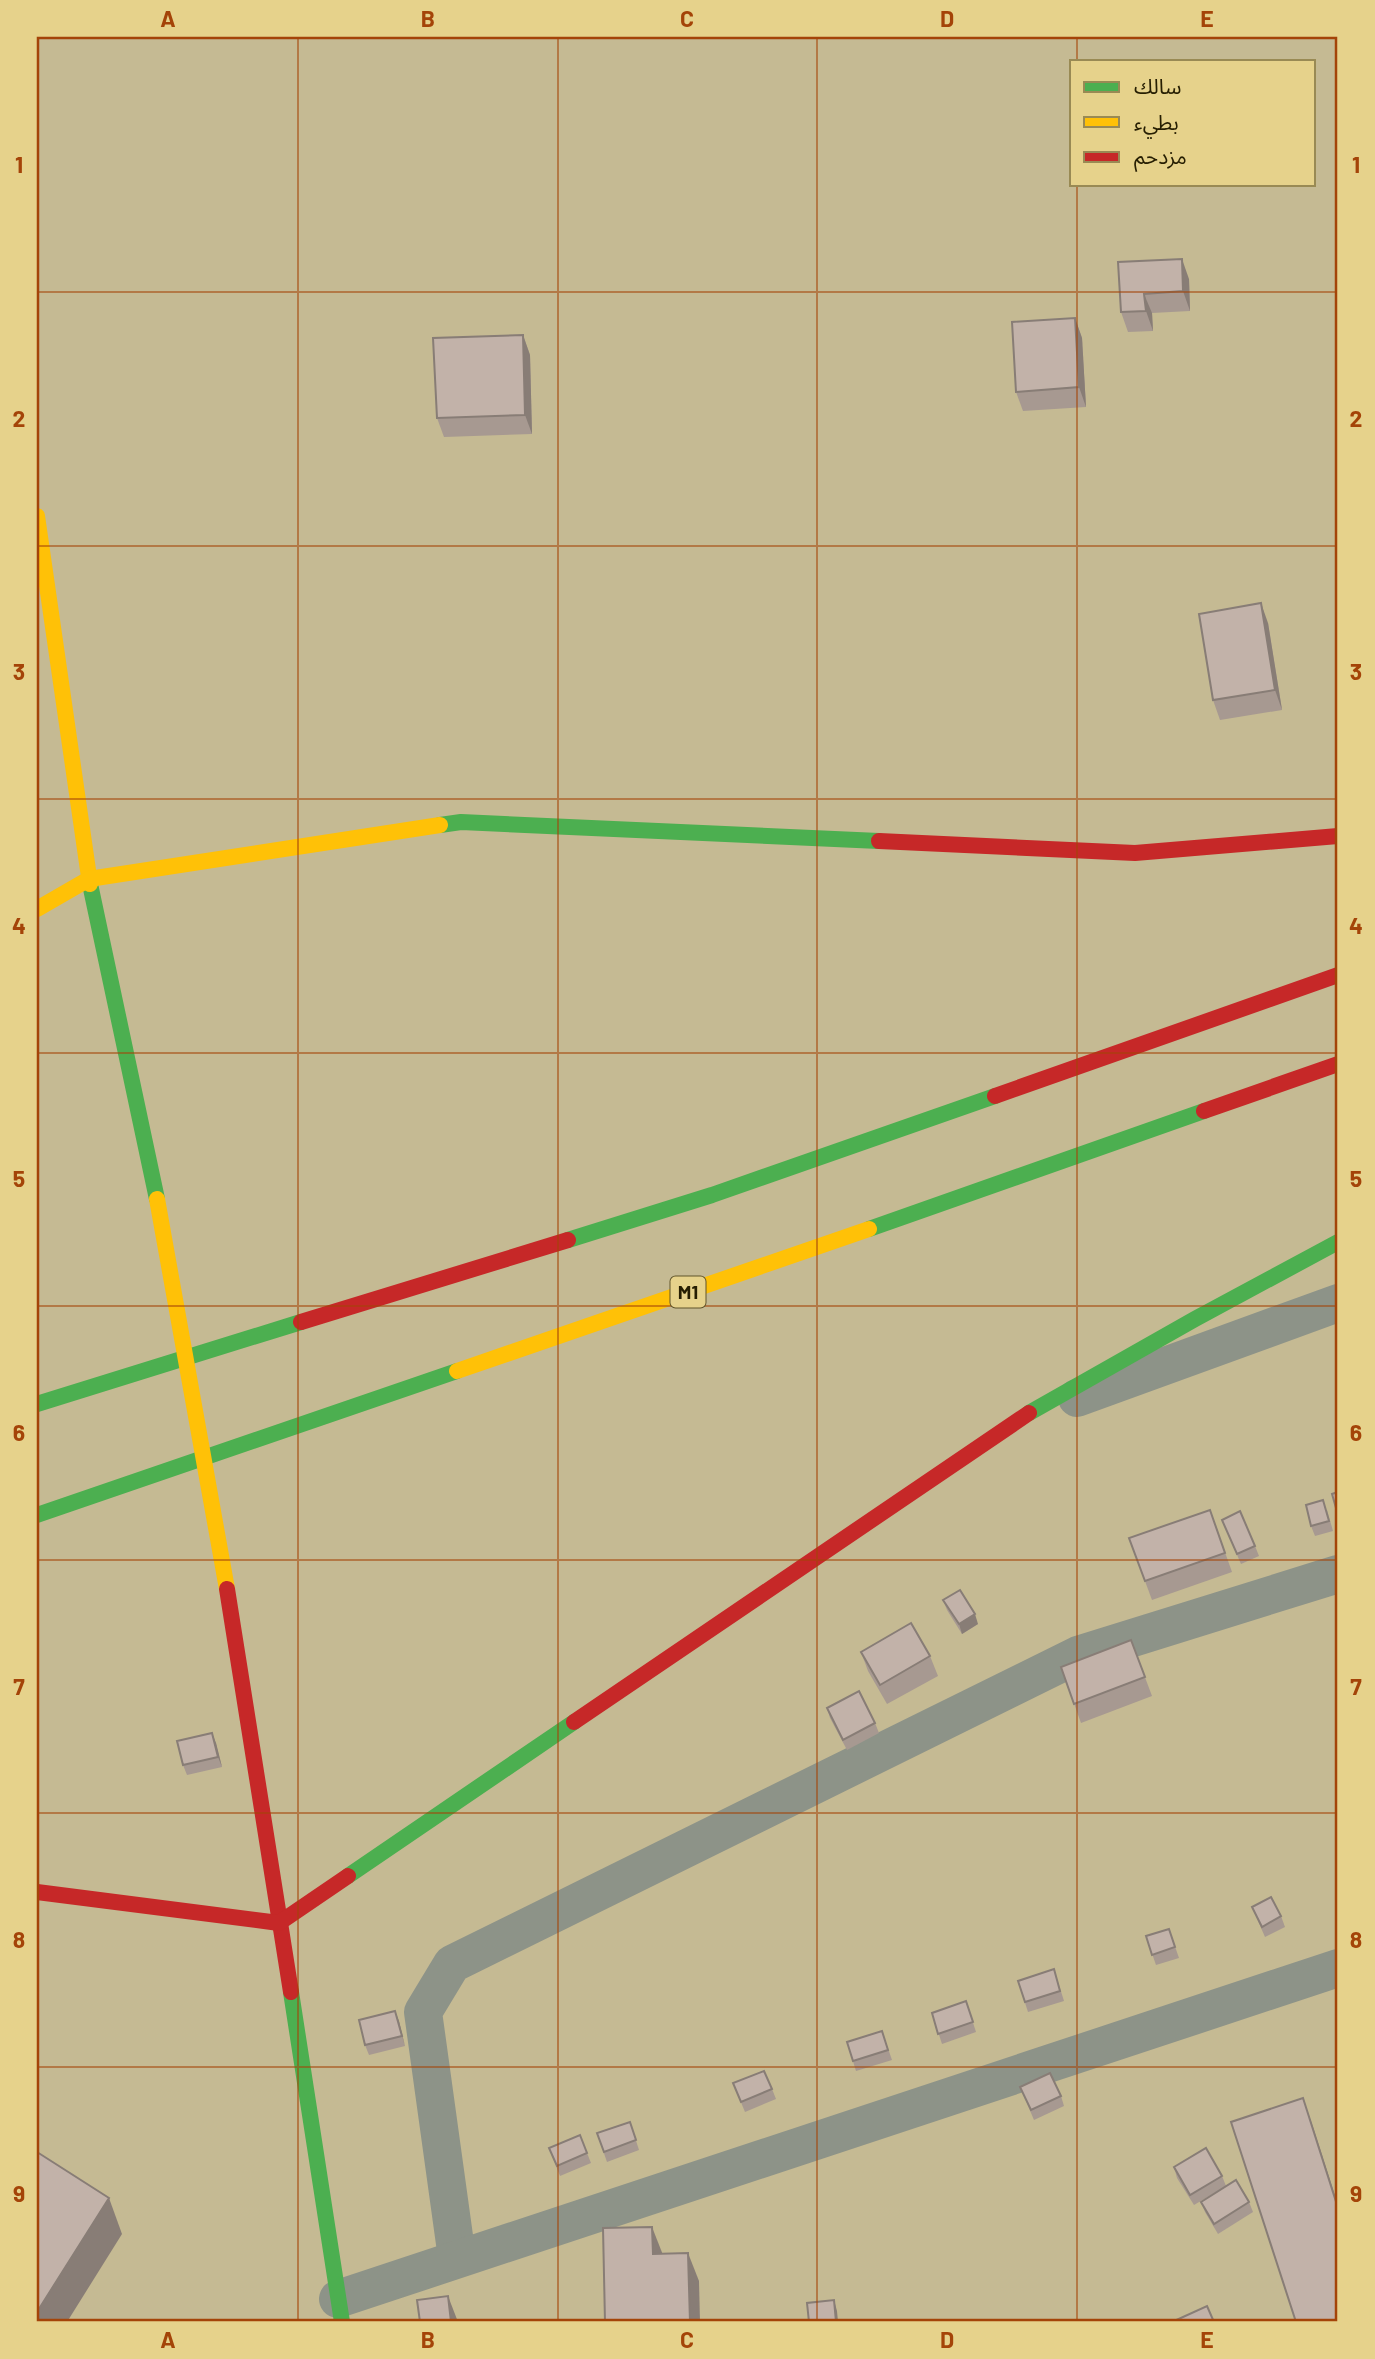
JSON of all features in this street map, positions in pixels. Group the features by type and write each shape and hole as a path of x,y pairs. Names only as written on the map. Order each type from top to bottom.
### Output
{"main road":[{"path":"37,516 89,879 155,1181 239,1649 340,2311"},
{"path":"37,909 89,879 461,822 1135,853 1338,836"},
{"path":"37,1404 712,1195 1338,975"},
{"name":"M1","path":"37,1515 720,1282 1338,1064"},
{"path":"37,1892 279,1923 1019,1419 1338,1242"}],"street":[{"path":"1019,1419 1338,1303"},
{"path":"457,2258 424,2012 452,1964 1077,1655 1338,1574"},
{"path":"340,2311 457,2258 1338,1968"}],"building":[{"path":"1182,259 1183,291 1144,294 1146,311 1121,312 1118,262"},
{"path":"1075,318 1079,387 1016,392 1012,322"},
{"path":"523,335 525,415 437,418 433,338"},
{"path":"1261,603 1275,690 1213,700 1199,614"},
{"path":"1338,1492 1338,1515 1332,1494"},
{"path":"1323,1500 1329,1521 1311,1526 1306,1505"},
{"path":"1210,1510 1225,1553 1145,1581 1129,1538"},
{"path":"1240,1511 1255,1546 1237,1554 1222,1520"},
{"path":"960,1590 975,1614 959,1624 943,1600"},
{"path":"911,1623 930,1656 880,1685 861,1652"},
{"path":"1131,1640 1145,1677 1074,1704 1061,1667"},
{"path":"859,1691 875,1723 843,1740 827,1708"},
{"path":"212,1733 218,1757 183,1765 177,1741"},
{"path":"1271,1897 1281,1916 1262,1927 1252,1907"},
{"path":"1169,1929 1175,1947 1152,1955 1146,1936"},
{"path":"1054,1969 1060,1991 1025,2002 1018,1981"},
{"path":"966,2001 973,2022 938,2034 932,2013"},
{"path":"395,2011 402,2036 365,2045 359,2020"},
{"path":"882,2031 888,2050 853,2061 847,2042"},
{"path":"764,2071 772,2089 741,2102 733,2083"},
{"path":"1050,2073 1061,2096 1031,2110 1020,2087"},
{"path":"1303,2098 1338,2208 1338,2322 1296,2322 1231,2122"},
{"path":"630,2122 636,2140 604,2152 597,2133"},
{"path":"580,2135 587,2153 557,2166 549,2148"},
{"path":"1206,2148 1222,2176 1190,2195 1174,2167"},
{"path":"37,2152 109,2198 37,2312"},
{"path":"1236,2180 1249,2202 1214,2224 1201,2202"},
{"path":"652,2227 653,2254 688,2253 690,2322 605,2322 603,2228"},
{"path":"448,2296 451,2322 420,2322 417,2300"},
{"path":"834,2300 836,2322 809,2322 807,2303"},
{"path":"1207,2306 1214,2322 1172,2322"}],"traffic: fast":[{"path":"440,825 461,822 879,841"},
{"path":"90,884 157,1199"},
{"path":"568,1240 712,1195 995,1096"},
{"path":"869,1229 1204,1111"},
{"path":"1029,1413 1338,1242"},
{"path":"37,1404 301,1322"},
{"path":"37,1515 457,1371"},
{"path":"348,1876 574,1722"},
{"path":"291,1992 342,2322"}],"traffic: slow":[{"path":"37,516 90,884"},
{"path":"37,909 89,879 440,825"},
{"path":"157,1199 227,1589"},
{"path":"457,1371 869,1229"}],"traffic: jam":[{"path":"879,841 1135,853 1338,836"},
{"path":"995,1096 1338,975"},
{"path":"1204,1111 1338,1064"},
{"path":"301,1322 568,1240"},
{"path":"574,1722 1029,1413"},
{"path":"227,1589 291,1992"},
{"path":"37,1892 279,1923 348,1876"}]}
